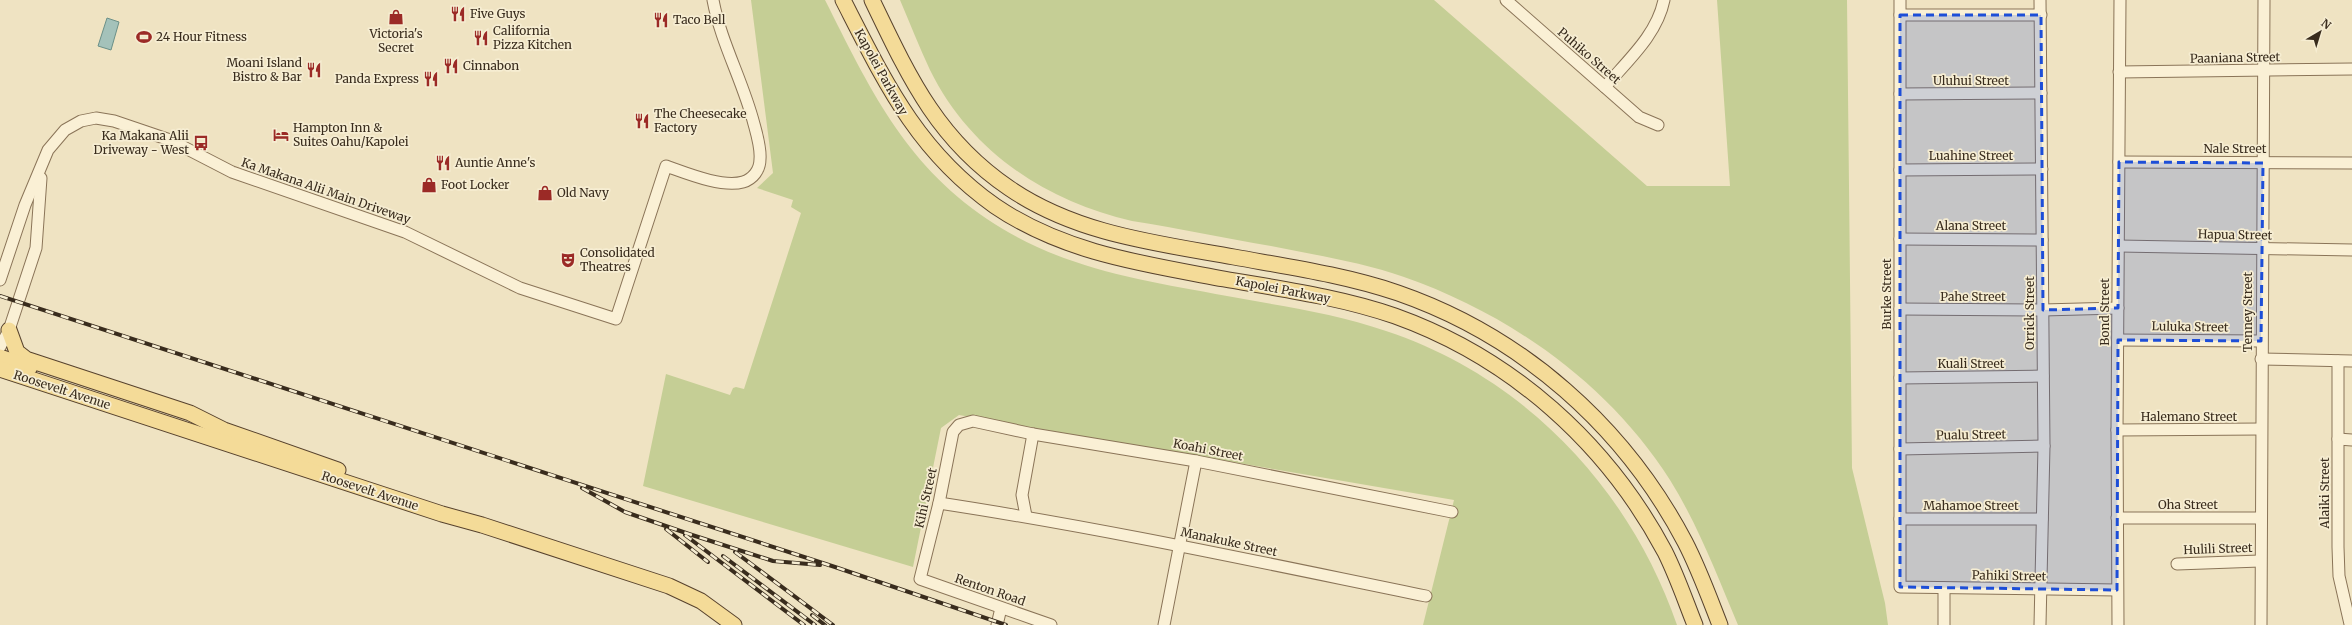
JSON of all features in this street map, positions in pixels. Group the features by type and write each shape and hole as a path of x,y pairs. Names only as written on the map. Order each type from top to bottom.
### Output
{"main road":[{"name":"Kapolei Parkway","path":"843,0 885,83 920,135 963,180 1018,220 1065,243 1103,255 1320,297 1383,313 1449,339 1488,361 1520,383 1549,406 1584,438 1630,494 1666,555 1695,625"},
{"name":"Kapolei Parkway","path":"872,0 907,73 938,122 978,164 1009,188 1041,208 1075,223 1111,234 1327,275 1398,293 1464,321 1532,363 1565,389 1597,419 1648,480 1686,544 1720,625"},
{"path":"9,330 17,352 26,359 190,413 224,430 482,525"},
{"name":"Roosevelt Avenue","path":"0,357 224,430"},
{"name":"Roosevelt Avenue","path":"0,369 442,514 482,525 669,586 701,601 734,625"}],"street":[{"path":"706,0 717,23"},
{"name":"Ka Makana Alii Main Driveway","path":"0,280 25,205 48,150 65,130 90,119 107,119 170,140 232,172 405,232 520,288 616,319 666,166 712,180 735,182 750,179 759,167 760,152 752,116 717,23 713,0"},
{"name":"Puhiko Street","path":"1506,0 1639,116 1658,125"},
{"path":"1605,87 1648,36 1657,22 1664,0"},
{"name":"Burke Street","path":"1900,0 1900,587"},
{"name":"Orrick Street","path":"2040,0 2044,446 2040,625"},
{"name":"Bond Street","path":"2118,625 2117,430 2120,0"},
{"name":"Tenney Street","path":"2260,625 2261,249 2264,0"},
{"path":"1900,15 2041,15"},
{"name":"Paaniana Street","path":"2119,72 2352,69"},
{"name":"Uluhui Street","path":"1900,94 2041,93"},
{"name":"Nale Street","path":"2119,162 2352,163"},
{"path":"0,347 9,330 36,248 42,167"},
{"name":"Luahine Street","path":"1900,170 2042,169"},
{"name":"Alana Street","path":"1900,239 2042,240"},
{"name":"Hapua Street","path":"2118,246 2352,250"},
{"name":"Pahe Street","path":"1900,309 2043,310 2118,308"},
{"name":"Luluka Street","path":"2118,340 2261,341"},
{"path":"2261,360 2352,361"},
{"name":"Alaiki Street","path":"2338,361 2339,576 2349,624"},
{"name":"Kuali Street","path":"1900,378 2043,376"},
{"name":"Koahi Street","path":"959,425 973,421 1033,434 1196,461 1452,512"},
{"name":"Kihi Street","path":"920,579 939,503 953,432 959,425"},
{"name":"Halemano Street","path":"2117,430 2261,429"},
{"path":"1026,516 1022,495 1033,434"},
{"path":"2338,439 2352,440"},
{"name":"Pualu Street","path":"1900,450 2044,446"},
{"path":"1164,625 1196,461"},
{"name":"Manakuke Street","path":"939,503 1026,516 1180,545 1426,596"},
{"name":"Oha Street","path":"2117,518 2260,518"},
{"name":"Mahamoe Street","path":"1900,519 2042,519"},
{"name":"Hulili Street","path":"2177,564 2260,561"},
{"name":"Renton Road","path":"920,579 1051,625"},
{"name":"Pahiki Street","path":"1900,587 2117,590"},
{"path":"1944,588 1944,625"},
{"path":"997,625 1002,608"}],"highlighted area":[{"path":"1900,15 2041,15 2043,310 2118,308 2119,162 2263,163 2261,341 2118,340 2117,590 1900,587"}],"green space":[{"path":"751,0 825,0 873,92 910,148 932,173 958,197 987,219 1015,236 1044,250 1073,261 1133,278 1307,310 1367,325 1436,351 1484,377 1527,408 1566,444 1601,484 1631,528 1657,575 1677,625 1423,625 1454,500 959,415 941,428 913,567 643,486 666,374 730,395 733,388 736,387 744,389 801,213 791,207 793,200 757,188 773,173"},
{"path":"900,0 1434,0 1647,186 1730,186 1717,0 1847,0 1852,468 1885,603 1888,625 1738,625 1707,551 1680,497 1645,445 1618,413 1587,383 1554,356 1519,332 1482,311 1443,292 1388,272 1355,263 1271,246 1132,221 1100,212 1069,200 1040,186 1013,168 989,148 966,125 947,99 930,70"}],"water":[{"path":"107,18 119,22 111,50 98,46"}],"railway":[{"path":"0,296 835,567 1006,625"},
{"path":"582,488 625,512 689,534 773,561 820,565"},
{"path":"666,529 708,562"},
{"path":"685,535 804,625"},
{"path":"735,552 833,625"},
{"path":"723,556 815,625"},
{"path":"812,615 825,625"}],"place":[{"name":"Five Guys","path":"458,14"},
{"name":"Victoria's Secret","path":"396,17"},
{"name":"Taco Bell","path":"661,20"},
{"name":"24 Hour Fitness","path":"144,37"},
{"name":"California Pizza Kitchen","path":"481,38"},
{"name":"Cinnabon","path":"451,66"},
{"name":"Moani Island Bistro & Bar","path":"314,70"},
{"name":"Panda Express","path":"431,79"},
{"name":"The Cheesecake Factory","path":"642,121"},
{"name":"Hampton Inn & Suites Oahu/Kapolei","path":"281,135"},
{"name":"Ka Makana Alii Driveway - West","path":"201,143"},
{"name":"Auntie Anne's","path":"443,163"},
{"name":"Foot Locker","path":"429,185"},
{"name":"Old Navy","path":"545,193"},
{"name":"Consolidated Theatres","path":"568,260"}]}
